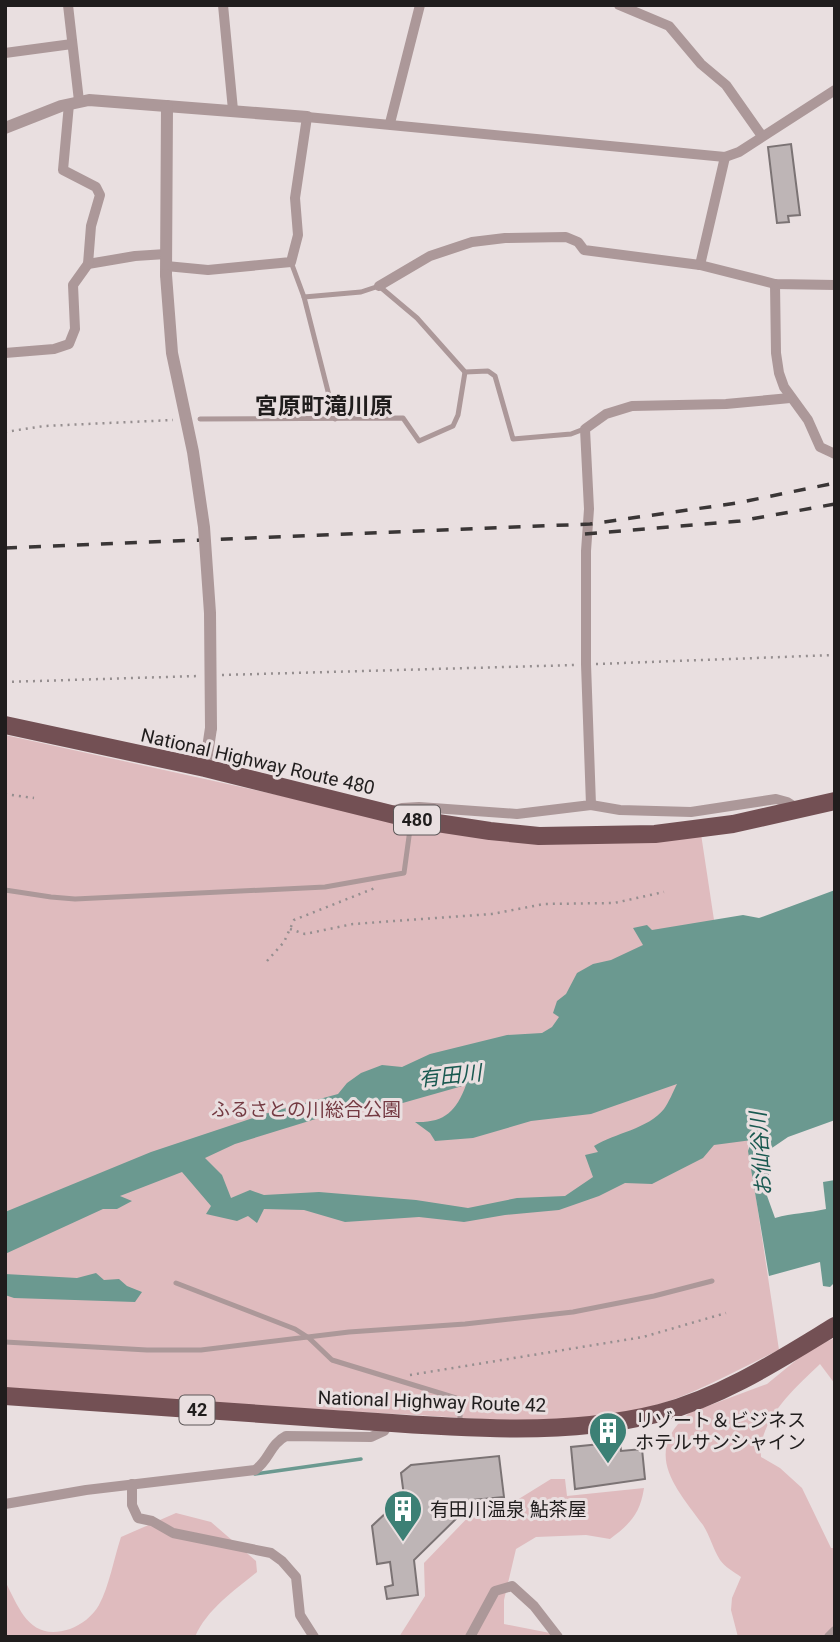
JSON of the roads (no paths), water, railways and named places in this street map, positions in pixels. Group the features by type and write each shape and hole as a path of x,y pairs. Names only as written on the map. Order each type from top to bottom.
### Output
{"highway":[{"name":"National Highway Route 480","path":"5,725 205,768 411,819 539,836 655,834 720,825 835,801"},
{"name":"National Highway Route 42","path":"5,1396 389,1423 530,1428 584,1427 663,1412 709,1395 758,1373 835,1326"}],"street":[{"path":"5,353 54,349 69,344 75,329 73,285 88,264 91,226 100,195 96,187 63,170 74,102 68,5"},
{"path":"223,5 233,110"},
{"path":"390,124 420,5"},
{"path":"619,5 668,26 701,64 726,85 762,136"},
{"path":"5,53 72,44"},
{"path":"5,128 74,102 97,100 390,124 725,157 739,152 835,90"},
{"path":"167,106 166,265 174,364 204,527 210,613 211,728 205,768"},
{"path":"88,264 135,256 166,265 208,270 291,262 298,235 295,198 307,117"},
{"path":"700,265 725,157"},
{"path":"379,286 430,256 472,242 505,238 566,237 578,242 584,250 700,265 775,284 835,285"},
{"path":"775,284 776,353 783,387 808,420 820,447 835,454"},
{"path":"591,805 586,664 586,551 589,509 585,429 606,414 632,406 726,404 790,398"},
{"path":"387,813 402,808 419,807 517,814 591,805 620,810 691,812 776,799 798,809"},
{"path":"5,1504 132,1484 255,1470 275,1444 286,1436 371,1437 384,1431 389,1423"},
{"path":"132,1484 132,1505 138,1518 152,1521 173,1533 271,1553 282,1561 296,1577 300,1615 314,1637"},
{"path":"470,1637 495,1591 512,1586 534,1606 558,1637"},
{"path":"830,1637 835,1630"}],"lane":[{"path":"291,262 304,297 335,419"},
{"path":"304,297 361,292 379,286 417,318 465,372"},
{"path":"465,372 488,371 495,376 513,439 571,434 585,429"},
{"path":"200,419 403,418 419,441 453,426 458,415 465,372"},
{"path":"5,890 62,899 283,890 383,878 404,873 411,819"},
{"path":"5,1342 184,1351 349,1332 466,1324 573,1312 632,1301 712,1281"},
{"path":"176,1283 279,1321 309,1338 332,1360 456,1398 460,1405 460,1426"}],"water":[{"path":"835,890 835,1120 788,1137 769,1150 766,1162 769,1173 766,1193 775,1218 826,1209 823,1182 835,1180 835,1282 830,1287 823,1286 820,1262 769,1276 748,1151 752,1140 714,1145 703,1158 652,1184 625,1183 599,1196 559,1210 464,1222 419,1217 345,1222 304,1210 264,1209 257,1223 248,1216 237,1221 206,1214 211,1206 182,1172 120,1196 132,1201 117,1209 103,1209 5,1254 5,1212 151,1152 268,1113 338,1094 361,1073 382,1065 402,1067 430,1054 507,1035 542,1033 552,1027 559,1017 553,1013 557,1001 566,994 577,973 643,945 633,928 647,925 652,930 743,915 759,918","holes":["677,1084 666,1106 657,1116 594,1146 598,1152 585,1155 593,1177 565,1196 517,1198 468,1208 416,1200 319,1192 264,1195 250,1190 231,1198 222,1175 205,1158 235,1144 361,1105 378,1110 466,1085 458,1102 448,1114 434,1120 415,1122 430,1133 435,1141 473,1138 531,1121 591,1114"]},
{"path":"96,1273 104,1280 119,1279 127,1286 142,1292 135,1302 14,1298 5,1295 5,1274 77,1278"}],"waterway":[{"path":"255,1474 361,1459"}],"railway":[{"path":"5,548 590,524 737,503 835,483"},
{"path":"585,534 740,521 835,504"}],"place":[{"name":"リゾート＆ビジネス ホテルサンシャイン","path":"608,1465"},
{"name":"有田川温泉 鮎茶屋","path":"403,1543"}],"district":[{"name":"宮原町滝川原","path":"324,406"}],"water label":[{"name":"有田川","path":"450,1076"},
{"name":"お仙谷川","path":"761,1154"}],"park label":[{"name":"ふるさとの川総合公園","path":"306,1109"}]}
